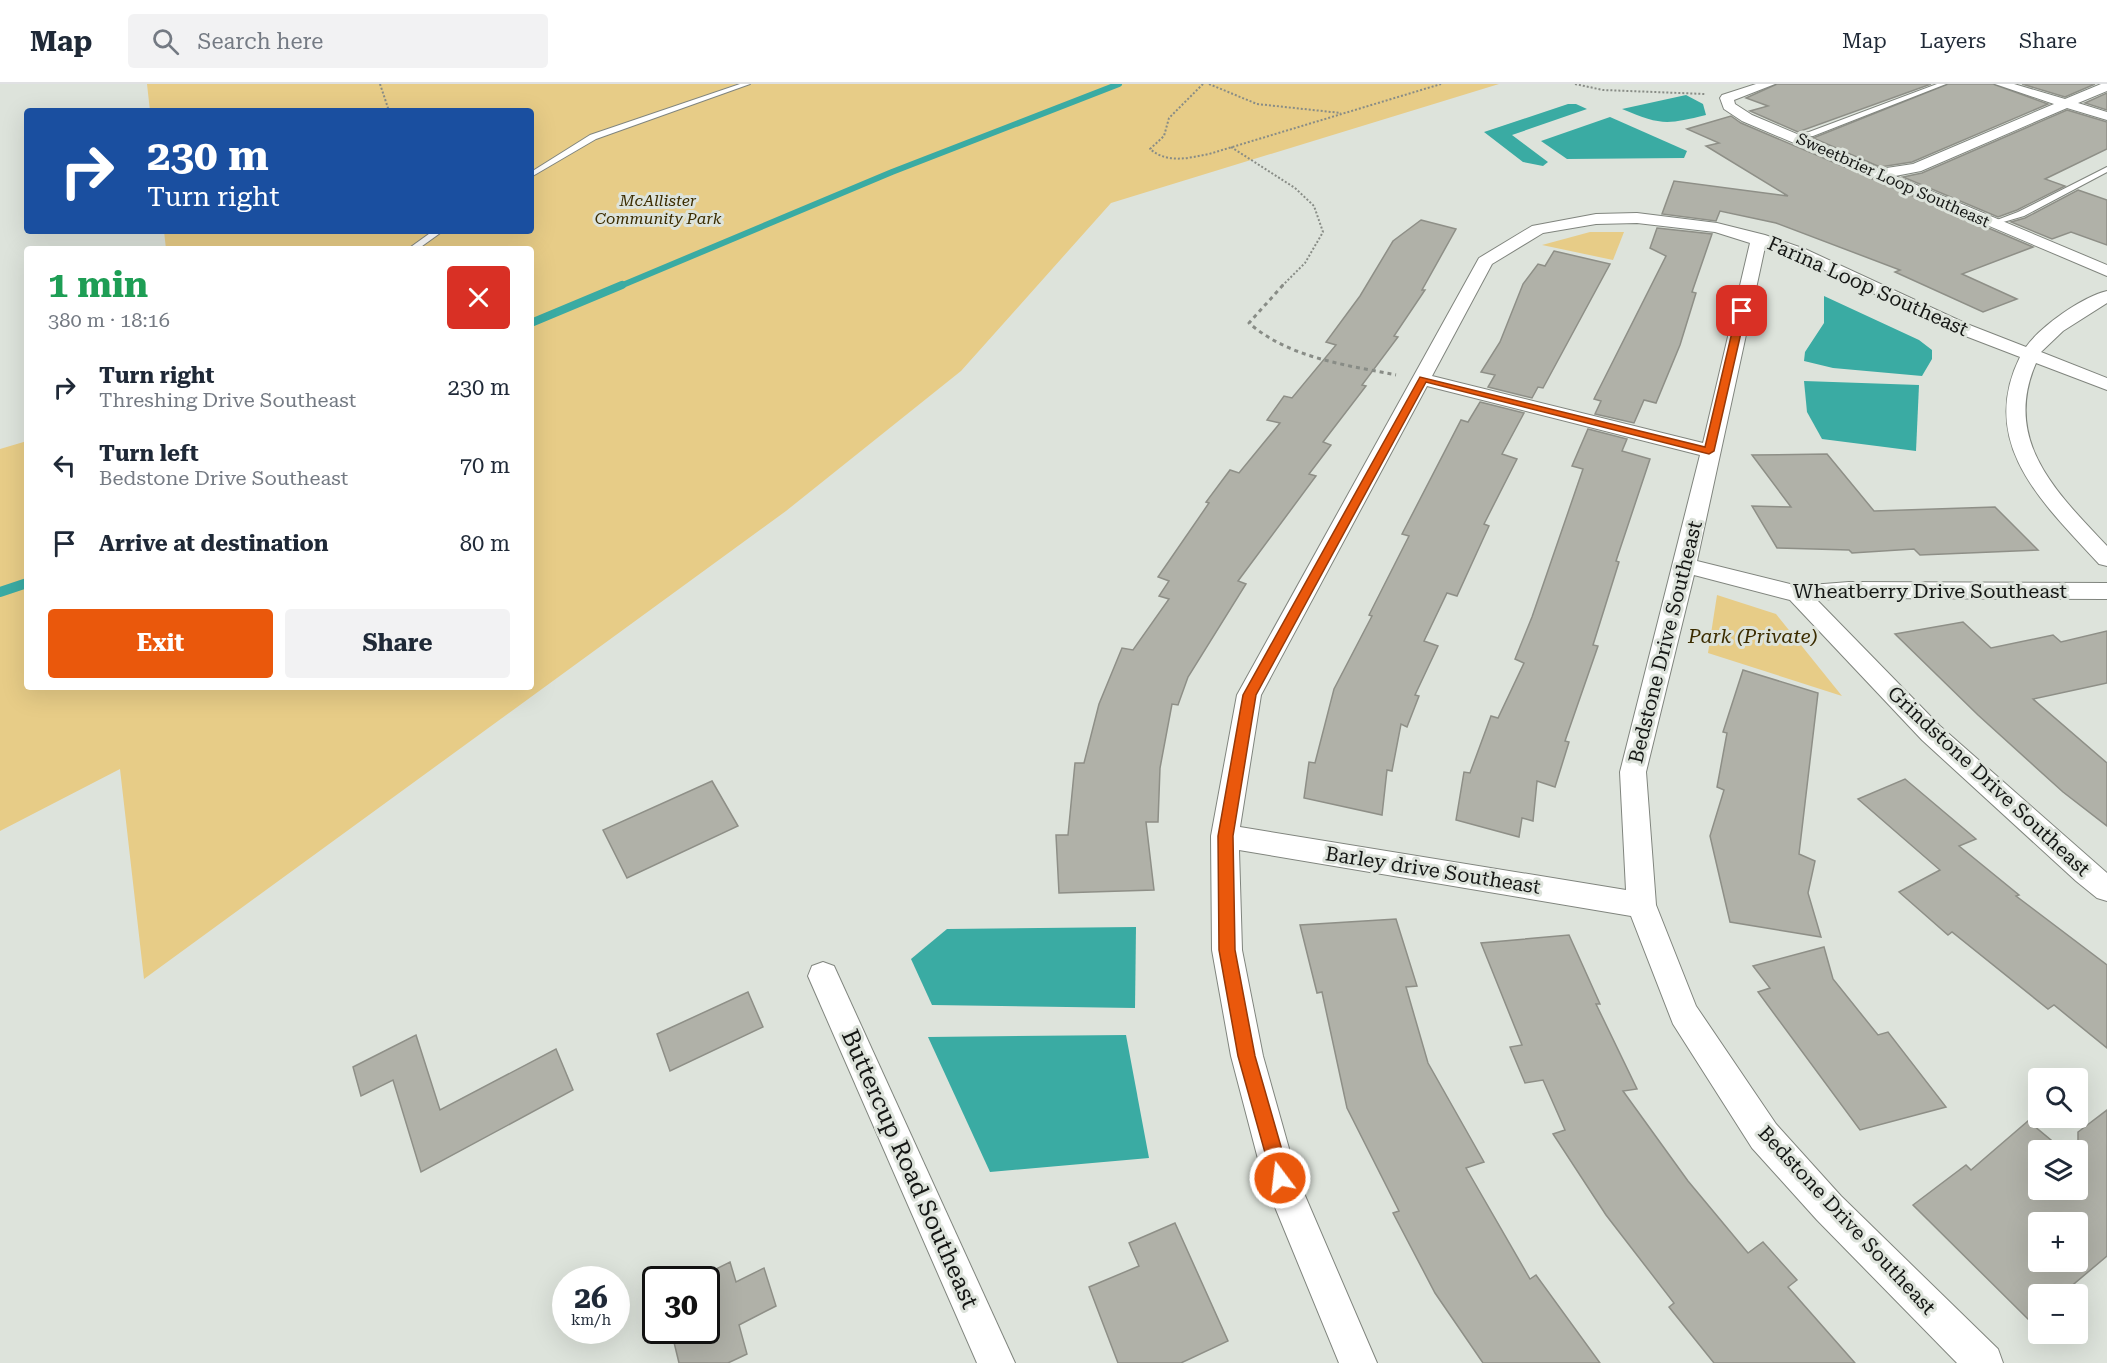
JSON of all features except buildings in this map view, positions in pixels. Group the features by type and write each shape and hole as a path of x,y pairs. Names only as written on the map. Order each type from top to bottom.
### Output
{"street":[{"path":"1727,98 1769,84"},
{"path":"2001,84 2107,116"},
{"path":"1878,174 1916,168 2107,86"},
{"name":"Sweetbrier Loop Southeast","path":"1727,98 1729,106 1736,111 2107,271"},
{"name":"Farina Loop Southeast","path":"1358,1363 1280,1178 1247,1056 1227,950 1226,836 1249,695 1423,379 1485,261 1538,229 1596,219 1637,218 1717,228 1759,238 1799,252 1961,328 2107,384"},
{"name":"Bedstone Drive Southeast","path":"1759,238 1685,565 1633,772 1641,905 1684,1014 1764,1136 1829,1208 1984,1363"},
{"path":"2107,296 2042,340 2030,355 2016,386 2013,411 2021,453 2043,486 2107,559"},
{"path":"1423,379 1709,451"},
{"name":"Wheatberry Drive Southeast","path":"1685,565 1798,594 1849,590 2107,591"},
{"name":"Grindstone Drive Southeast","path":"1798,594 1931,733 2086,873 2107,889"},
{"name":"Barley drive Southeast","path":"1226,836 1641,905"},
{"name":"Buttercup Road Southeast","path":"823,976 996,1363"}],"lane":[{"path":"534,173 593,137 747,84"},
{"path":"1792,136 1810,134 1943,84"},
{"path":"1993,223 2021,214 2107,169"},
{"path":"416,246 435,234"}],"path":[{"path":"380,84 387,108"},
{"path":"1203,84 1169,118 1164,136 1150,149 1156,156 1170,160 1231,147 1441,84"},
{"path":"1209,84 1232,98 1250,103 1344,113"},
{"path":"1575,84 1600,90 1682,91 1727,98"},
{"path":"1231,147 1295,188 1314,206 1323,232 1305,263 1249,322 1258,333 1309,354 1400,376 1423,379"}],"green space":[{"name":"McAllister Community Park","path":"147,84 1499,84 1111,203 961,371 786,511 144,979 120,769 0,831 0,449 24,442 24,690 534,690 534,246 166,246 164,234 534,234 534,108 150,108"},
{"path":"1590,232 1624,232 1613,260 1542,245"},
{"name":"Park (Private)","path":"1717,595 1776,614 1842,696 1708,653"}],"water":[{"path":"1686,95 1703,104 1706,115 1681,121 1663,122 1622,109"},
{"path":"1568,104 1576,104 1587,109 1512,135 1548,162 1543,166 1523,162 1484,132"},
{"path":"1610,117 1687,151 1684,158 1567,159 1541,141"},
{"path":"1824,296 1919,340 1932,350 1932,359 1922,376 1833,368 1804,361 1805,352 1824,323"},
{"path":"1804,381 1919,385 1916,451 1822,439 1807,412"},
{"path":"1136,927 1135,1008 932,1005 911,959 947,929"},
{"path":"1126,1035 1149,1158 990,1172 928,1037"}],"waterway":[{"path":"618,287 892,172 1119,84"},
{"path":"534,322 622,285"},
{"path":"0,592 24,584"}],"route":[{"path":"1280,1178 1247,1056 1227,950 1226,836 1249,695 1423,379 1709,451 1742,311"}]}
